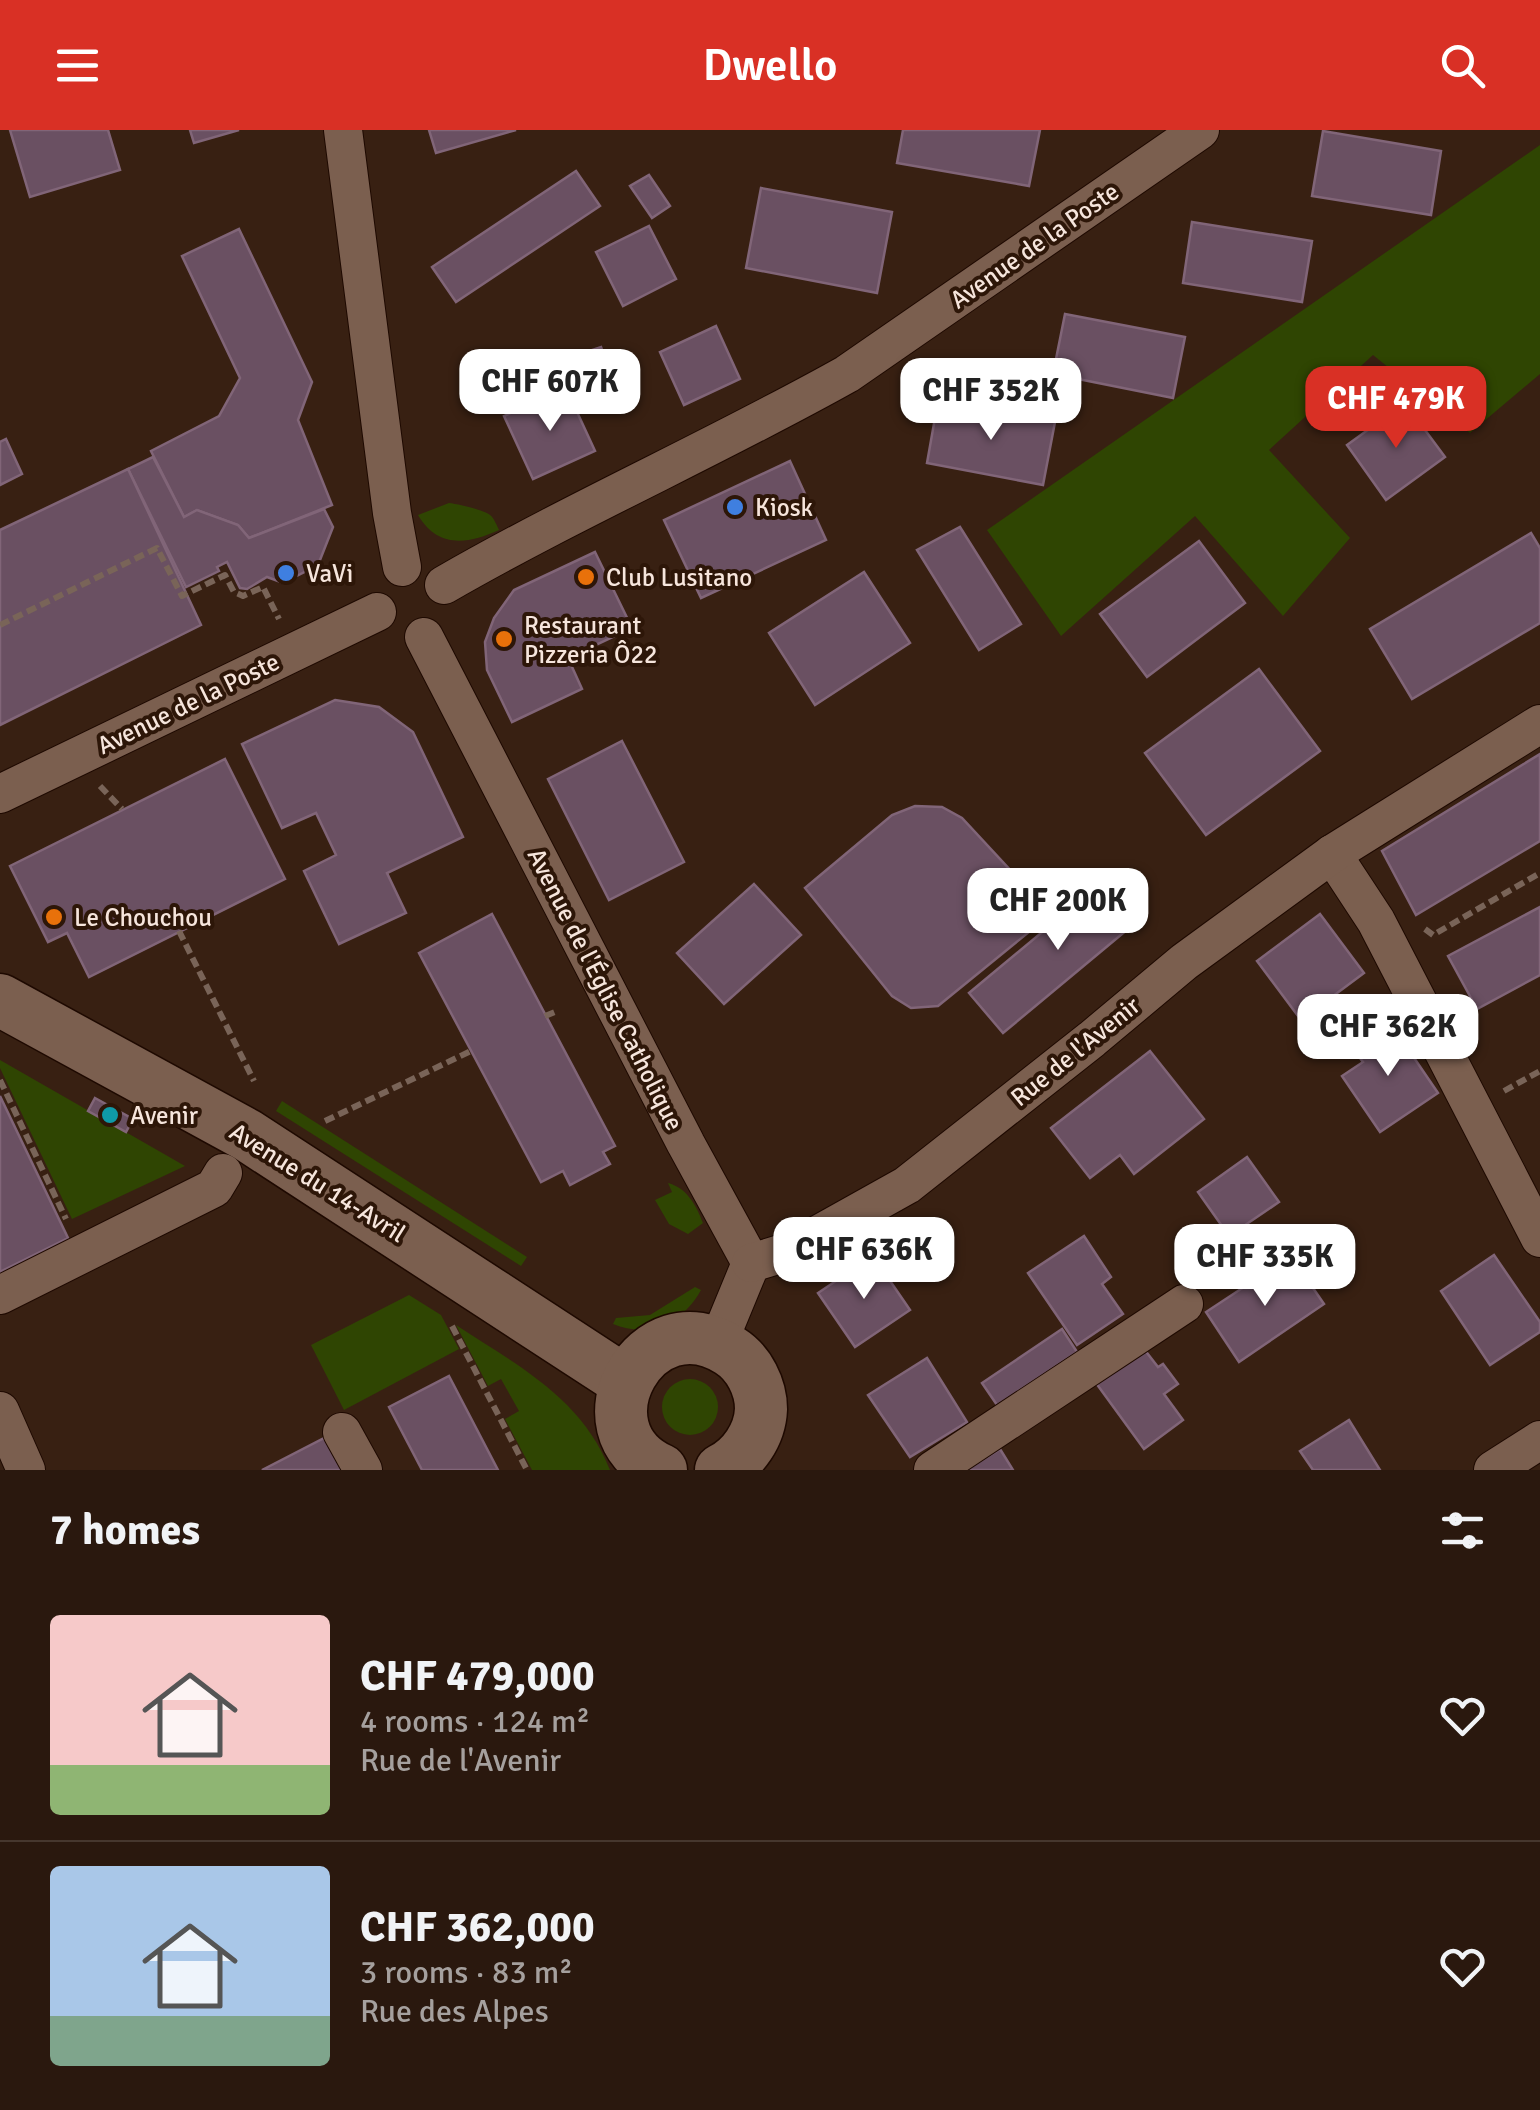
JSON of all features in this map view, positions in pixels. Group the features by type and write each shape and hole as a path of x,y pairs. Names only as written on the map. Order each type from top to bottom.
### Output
{"main road":[{"name":"Avenue du 14-Avril","path":"0,1000 247,1135 626,1382"},
{"path":"661,1470 639,1454 628,1438 621,1400 626,1382 648,1352 682,1338 718,1343 736,1354 750,1370 759,1390 761,1410 746,1463"}],"street":[{"path":"343,130 389,495 402,567"},
{"name":"Avenue de la Poste","path":"444,585 847,374 1200,130"},
{"path":"402,567 426,568 444,585 448,595 446,616 434,632 414,639 385,628 375,598 378,587 392,571 402,567"},
{"name":"Avenue de la Poste","path":"0,794 377,612"},
{"name":"Avenue de l'Église Catholique","path":"424,637 686,1144 752,1263"},
{"name":"Rue de l'Avenir","path":"752,1263 787,1252 908,1185 1184,962 1332,854 1540,724"},
{"path":"1332,854 1376,922 1540,1238"},
{"path":"0,1295 214,1188 223,1173"},
{"path":"718,1343 752,1263"},
{"path":"934,1470 1184,1304"},
{"path":"0,1410 26,1470"},
{"path":"342,1432 363,1470"},
{"path":"1493,1470 1540,1440"}],"path":[{"path":"0,625 158,548 182,596 225,575 234,592 243,596 264,587 285,631"},
{"path":"99,786 122,809"},
{"path":"1376,922 1396,907 1433,935 1540,873"},
{"path":"179,931 254,1081"},
{"path":"546,1016 556,1012"},
{"path":"325,1121 471,1051"},
{"path":"0,1080 70,1226"},
{"path":"451,1323 528,1470"}],"green space":[{"path":"1540,145 1540,374 1470,433 1373,355 1269,450 1350,538 1283,616 1195,516 1061,636 987,530"},
{"path":"449,503 487,513 499,530 465,540 435,534 418,515"},
{"path":"0,1060 185,1166 72,1219 0,1068"},
{"path":"282,1101 527,1257 521,1266 276,1111"},
{"path":"668,1183 690,1198 703,1223 688,1234 669,1224 655,1200 672,1192"},
{"path":"695,1287 701,1290 694,1302 664,1325 639,1330 613,1324 616,1318 650,1315"},
{"path":"409,1295 441,1315 459,1349 344,1410 311,1345"},
{"path":"456,1325 524,1369 565,1403 598,1445 610,1470 532,1470 505,1419 519,1411 501,1379 488,1386"},
{"path":"690,1379 710,1387 718,1407 710,1427 690,1435 670,1427 662,1407 670,1387"}],"building":[{"path":"10,130 108,130 120,170 30,197"},
{"path":"190,130 239,130 194,143"},
{"path":"429,130 516,130 436,153"},
{"path":"903,130 1040,130 1029,186 897,163"},
{"path":"1323,131 1441,151 1431,215 1312,196"},
{"path":"576,171 600,206 456,302 432,267"},
{"path":"649,175 670,206 652,218 630,186"},
{"path":"761,188 892,212 877,293 746,268"},
{"path":"1192,222 1312,241 1302,302 1183,283"},
{"path":"649,226 676,279 623,306 596,252"},
{"path":"239,229 312,382 298,420 332,505 249,538 238,525 197,510 184,517 151,451 219,416 240,378 182,256"},
{"path":"1065,314 1185,337 1173,398 1053,374"},
{"path":"716,326 740,379 684,405 660,352"},
{"path":"601,347 606,361 589,368 583,353"},
{"path":"566,388 595,451 533,479 504,416"},
{"path":"938,401 1055,422 1043,485 927,463"},
{"path":"1405,403 1445,457 1386,500 1347,445"},
{"path":"6,439 22,474 0,485 0,442"},
{"path":"153,457 184,517 197,510 238,525 249,538 324,509 333,527 318,565 283,583 267,577 247,589 240,588 227,562 217,567 219,571 186,587 128,469"},
{"path":"790,461 826,540 701,598 664,520"},
{"path":"128,469 201,625 0,725 0,530"},
{"path":"960,527 1021,624 979,650 917,550"},
{"path":"1531,533 1540,548 1540,623 1412,699 1370,629"},
{"path":"1199,541 1245,603 1147,677 1100,614"},
{"path":"595,552 632,628 568,658 582,689 512,722 487,670 485,642 494,618 514,590"},
{"path":"864,572 910,643 815,705 769,633"},
{"path":"1259,669 1320,751 1206,835 1145,753"},
{"path":"335,700 379,707 413,732 463,837 387,873 406,913 339,944 304,871 336,855 316,813 282,828 242,744"},
{"path":"622,741 684,862 609,900 548,779"},
{"path":"1540,754 1540,841 1416,915 1382,851"},
{"path":"225,759 285,879 89,977 67,933 48,942 10,866"},
{"path":"915,806 942,807 962,818 1051,914 938,1006 911,1008 892,996 805,888 892,815"},
{"path":"1113,873 1146,914 1003,1033 969,993"},
{"path":"754,884 801,935 724,1004 677,953"},
{"path":"1540,907 1540,975 1477,1009 1448,956"},
{"path":"492,914 615,1146 603,1152 610,1164 570,1185 563,1171 541,1182 419,953"},
{"path":"1320,914 1364,973 1301,1020 1257,961"},
{"path":"1391,1024 1438,1093 1380,1132 1342,1076 1363,1062 1353,1049"},
{"path":"1150,1051 1204,1119 1134,1174 1120,1155 1090,1178 1051,1128"},
{"path":"0,1096 68,1238 0,1272"},
{"name":"Avenir","path":"95,1098 133,1119 126,1132 88,1111"},
{"path":"1247,1157 1279,1202 1229,1236 1198,1192"},
{"path":"1084,1236 1111,1277 1102,1284 1123,1314 1077,1345 1028,1273"},
{"path":"1494,1255 1540,1322 1540,1332 1490,1365 1441,1291"},
{"path":"873,1256 910,1310 855,1347 818,1293"},
{"path":"1291,1256 1324,1304 1239,1362 1206,1312"},
{"path":"1062,1329 1077,1352 997,1405 982,1383"},
{"path":"1144,1349 1158,1367 1163,1364 1178,1384 1164,1394 1183,1420 1144,1449 1096,1383"},
{"path":"927,1358 967,1422 910,1457 868,1395"},
{"path":"449,1376 498,1470 422,1470 389,1407"},
{"path":"1349,1420 1380,1470 1313,1470 1300,1451"},
{"path":"332,1434 351,1470 262,1470"},
{"path":"1000,1449 1013,1470 966,1470"}],"place":[{"name":"Kiosk","path":"735,507"},
{"name":"VaVi","path":"286,573"},
{"name":"Club Lusitano","path":"586,577"},
{"name":"Restaurant Pizzeria Ô22","path":"504,639"},
{"name":"Le Chouchou","path":"54,917"},
{"name":"Avenir","path":"110,1115"}]}
